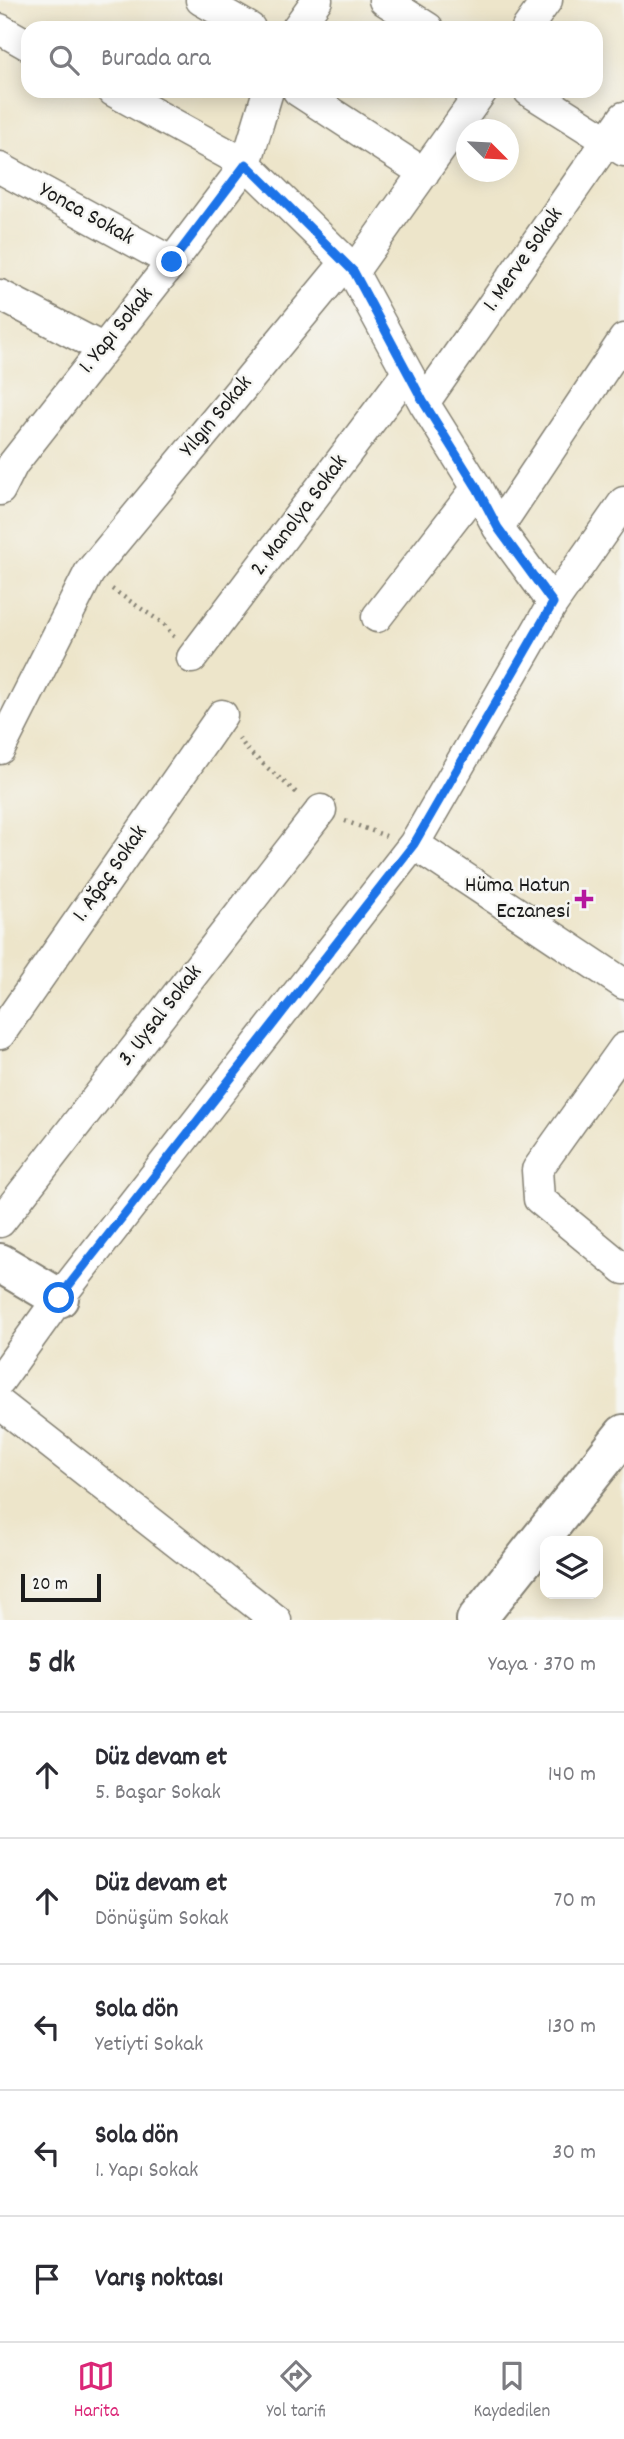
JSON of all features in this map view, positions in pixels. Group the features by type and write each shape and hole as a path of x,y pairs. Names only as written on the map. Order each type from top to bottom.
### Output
{"main road":[{"path":"0,1263 59,1298"},
{"path":"476,1620 624,1434"}],"street":[{"path":"201,0 238,21"},
{"path":"302,21 317,0"},
{"path":"384,0 417,21"},
{"path":"532,21 547,0"},
{"path":"0,29 21,41"},
{"path":"126,98 246,164 350,267 424,403 477,488 498,528 553,603"},
{"path":"246,164 266,98"},
{"path":"309,98 424,173"},
{"name":"Yılgın Sokak","path":"0,749 89,573 350,267 424,173 477,98"},
{"path":"543,98 619,136"},
{"name":"1. Merve Sokak","path":"424,403 619,136"},
{"name":"1. Yapı Sokak","path":"4,471 172,262 246,164"},
{"name":"Yonca Sokak","path":"0,168 172,262"},
{"path":"0,295 102,348"},
{"path":"498,528 624,340"},
{"name":"2. Manolya Sokak","path":"192,658 407,373"},
{"path":"377,617 477,488"},
{"path":"0,1380 59,1298 414,844 553,603 624,502"},
{"name":"1. Ağaç Sokak","path":"0,1034 222,715"},
{"name":"3. Uysal Sokak","path":"0,1222 321,810"},
{"path":"414,844 623,981"},
{"path":"624,1048 537,1170 539,1199 624,1269"},
{"path":"0,1404 276,1620"}],"place":[{"name":"Hüma Hatun Eczanesi","path":"584,899"}],"route":[{"path":"59,1298 414,844 553,603 498,528 477,488 424,403 354,272 246,164 172,262"}]}
